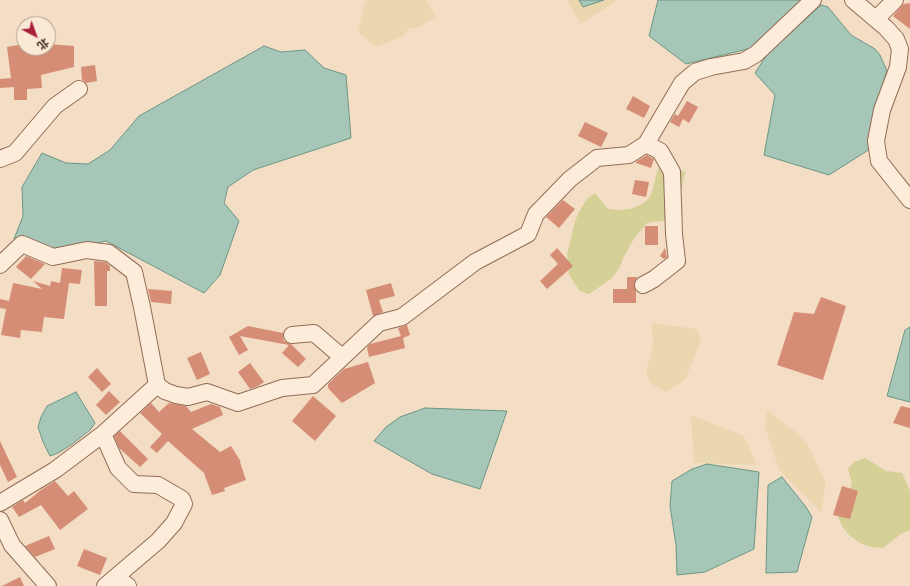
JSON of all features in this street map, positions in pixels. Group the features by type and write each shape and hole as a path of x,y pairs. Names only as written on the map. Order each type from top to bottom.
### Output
{"street":[{"path":"0,265 22,244 53,257 87,250 109,253 134,272 157,385 176,396 188,397 207,392 238,403 282,388 313,385 378,323 402,317 475,262 528,234 536,214 570,178 597,158 629,154 646,144 682,83 695,72 711,67 744,61 756,54 813,0"},
{"path":"853,0 876,19 896,39 900,49 898,67 882,110 876,141 879,161 910,200"},
{"path":"876,19 895,0"},
{"path":"0,159 15,153 55,106 79,89"},
{"path":"643,285 654,279 677,261 674,234 672,172 660,151 646,144"},
{"path":"292,335 314,333 342,357"},
{"path":"0,503 55,470 103,434 157,385"},
{"path":"103,434 118,468 134,484 158,485 182,499 184,504 174,523 116,583"},
{"path":"0,520 12,545 48,586"}],"shaded area":[{"path":"426,0 436,17 419,27 408,29 404,36 376,47 358,32 365,1"},
{"path":"567,0 614,0 615,2 580,24"},
{"path":"579,0 604,0 583,7"},
{"path":"658,0 806,0 752,48 686,64 649,36"},
{"path":"821,5 828,7 851,35 875,49 880,55 887,71 874,112 870,149 829,175 764,155 775,95 755,73 768,53"},
{"path":"264,46 281,52 305,50 324,68 346,75 351,138 253,170 228,187 224,203 239,221 220,275 204,293 106,241 57,251 14,239 23,216 22,187 42,153 66,163 88,164 110,150 139,116"},
{"path":"667,167 685,172 677,210 667,220 647,223 635,237 623,258 620,267 612,278 589,294 580,291 569,275 567,255 575,221 587,199 595,193 608,209 617,210 630,209 641,205 649,198 653,189 658,168"},
{"path":"652,323 697,329 701,340 685,380 665,392 650,383 646,371 653,346"},
{"path":"910,327 910,402 887,396 905,330"},
{"path":"76,392 95,423 90,430 71,445 50,456 38,427 41,417 47,406"},
{"path":"425,408 507,411 480,489 432,474 374,441 386,427 400,417"},
{"path":"767,410 798,434 809,447 826,483 821,512 779,470 765,427"},
{"path":"691,415 744,436 757,465 694,463"},
{"path":"865,458 886,471 902,473 910,491 910,530 902,533 883,548 872,547 860,543 849,535 842,526 837,515 848,495 852,483 848,469 854,462"},
{"path":"707,464 759,472 754,549 705,572 677,575 676,545 670,506 672,481 692,469"},
{"path":"782,477 812,517 797,572 766,573 768,485"}],"building":[{"path":"910,3 910,29 893,16 903,4"},
{"path":"16,45 16,56 56,56 56,45 74,46 74,67 41,75 42,88 27,89 27,100 14,100 14,87 0,88 0,79 11,78 7,47"},
{"path":"95,65 97,81 86,83 82,80 81,67"},
{"path":"633,96 650,106 644,118 626,109"},
{"path":"687,101 698,107 689,123 683,119 679,127 670,122 675,114 678,116"},
{"path":"585,122 608,133 601,147 578,136"},
{"path":"647,155 654,159 651,168 636,163 637,161"},
{"path":"635,180 649,182 646,197 632,194"},
{"path":"563,200 575,209 559,228 546,217"},
{"path":"645,226 658,226 658,245 645,245"},
{"path":"557,248 573,266 547,289 540,281 558,264 550,255"},
{"path":"665,248 667,257 664,259 660,256"},
{"path":"26,256 45,264 31,279 16,267"},
{"path":"94,261 105,262 110,266 110,271 107,271 107,306 95,306"},
{"path":"62,268 82,270 80,284 69,283 64,319 44,317 42,332 21,330 20,338 1,335 6,309 0,308 0,299 9,301 13,283 42,289 33,281 50,286 51,281 60,283"},
{"path":"627,277 637,277 634,285 636,291 636,303 613,303 613,289 627,289"},
{"path":"391,283 395,296 379,300 383,312 373,316 366,290"},
{"path":"148,289 172,291 171,304 151,302"},
{"path":"821,297 846,306 823,380 777,365 794,312 814,314"},
{"path":"407,325 410,335 403,338 405,348 369,357 367,348 370,344 401,336 398,328"},
{"path":"248,326 283,333 284,341 291,344 306,359 298,367 282,353 289,345 240,336 248,350 239,355 229,337"},
{"path":"201,352 210,374 197,380 187,358"},
{"path":"368,362 375,383 342,403 328,388 328,384 344,369"},
{"path":"250,363 264,382 250,389 238,372"},
{"path":"97,368 111,384 102,392 88,377"},
{"path":"109,391 120,402 106,415 96,405"},
{"path":"313,396 336,416 315,441 292,421"},
{"path":"151,403 159,412 169,403 186,406 191,412 211,404 220,407 223,415 192,429 220,452 231,446 241,462 246,480 224,488 225,491 212,495 204,473 168,441 157,453 150,447 162,434 140,413"},
{"path":"901,406 910,408 910,428 893,423"},
{"path":"120,431 148,459 140,467 119,448 114,436"},
{"path":"0,441 17,477 8,482 0,465"},
{"path":"55,481 68,496 74,491 88,509 60,530 41,505 19,517 12,507 23,500 25,503"},
{"path":"842,486 858,491 850,519 833,515"},
{"path":"49,536 55,549 35,557 25,546"},
{"path":"84,549 107,558 100,575 77,566"},
{"path":"20,577 24,586 2,586"}]}
